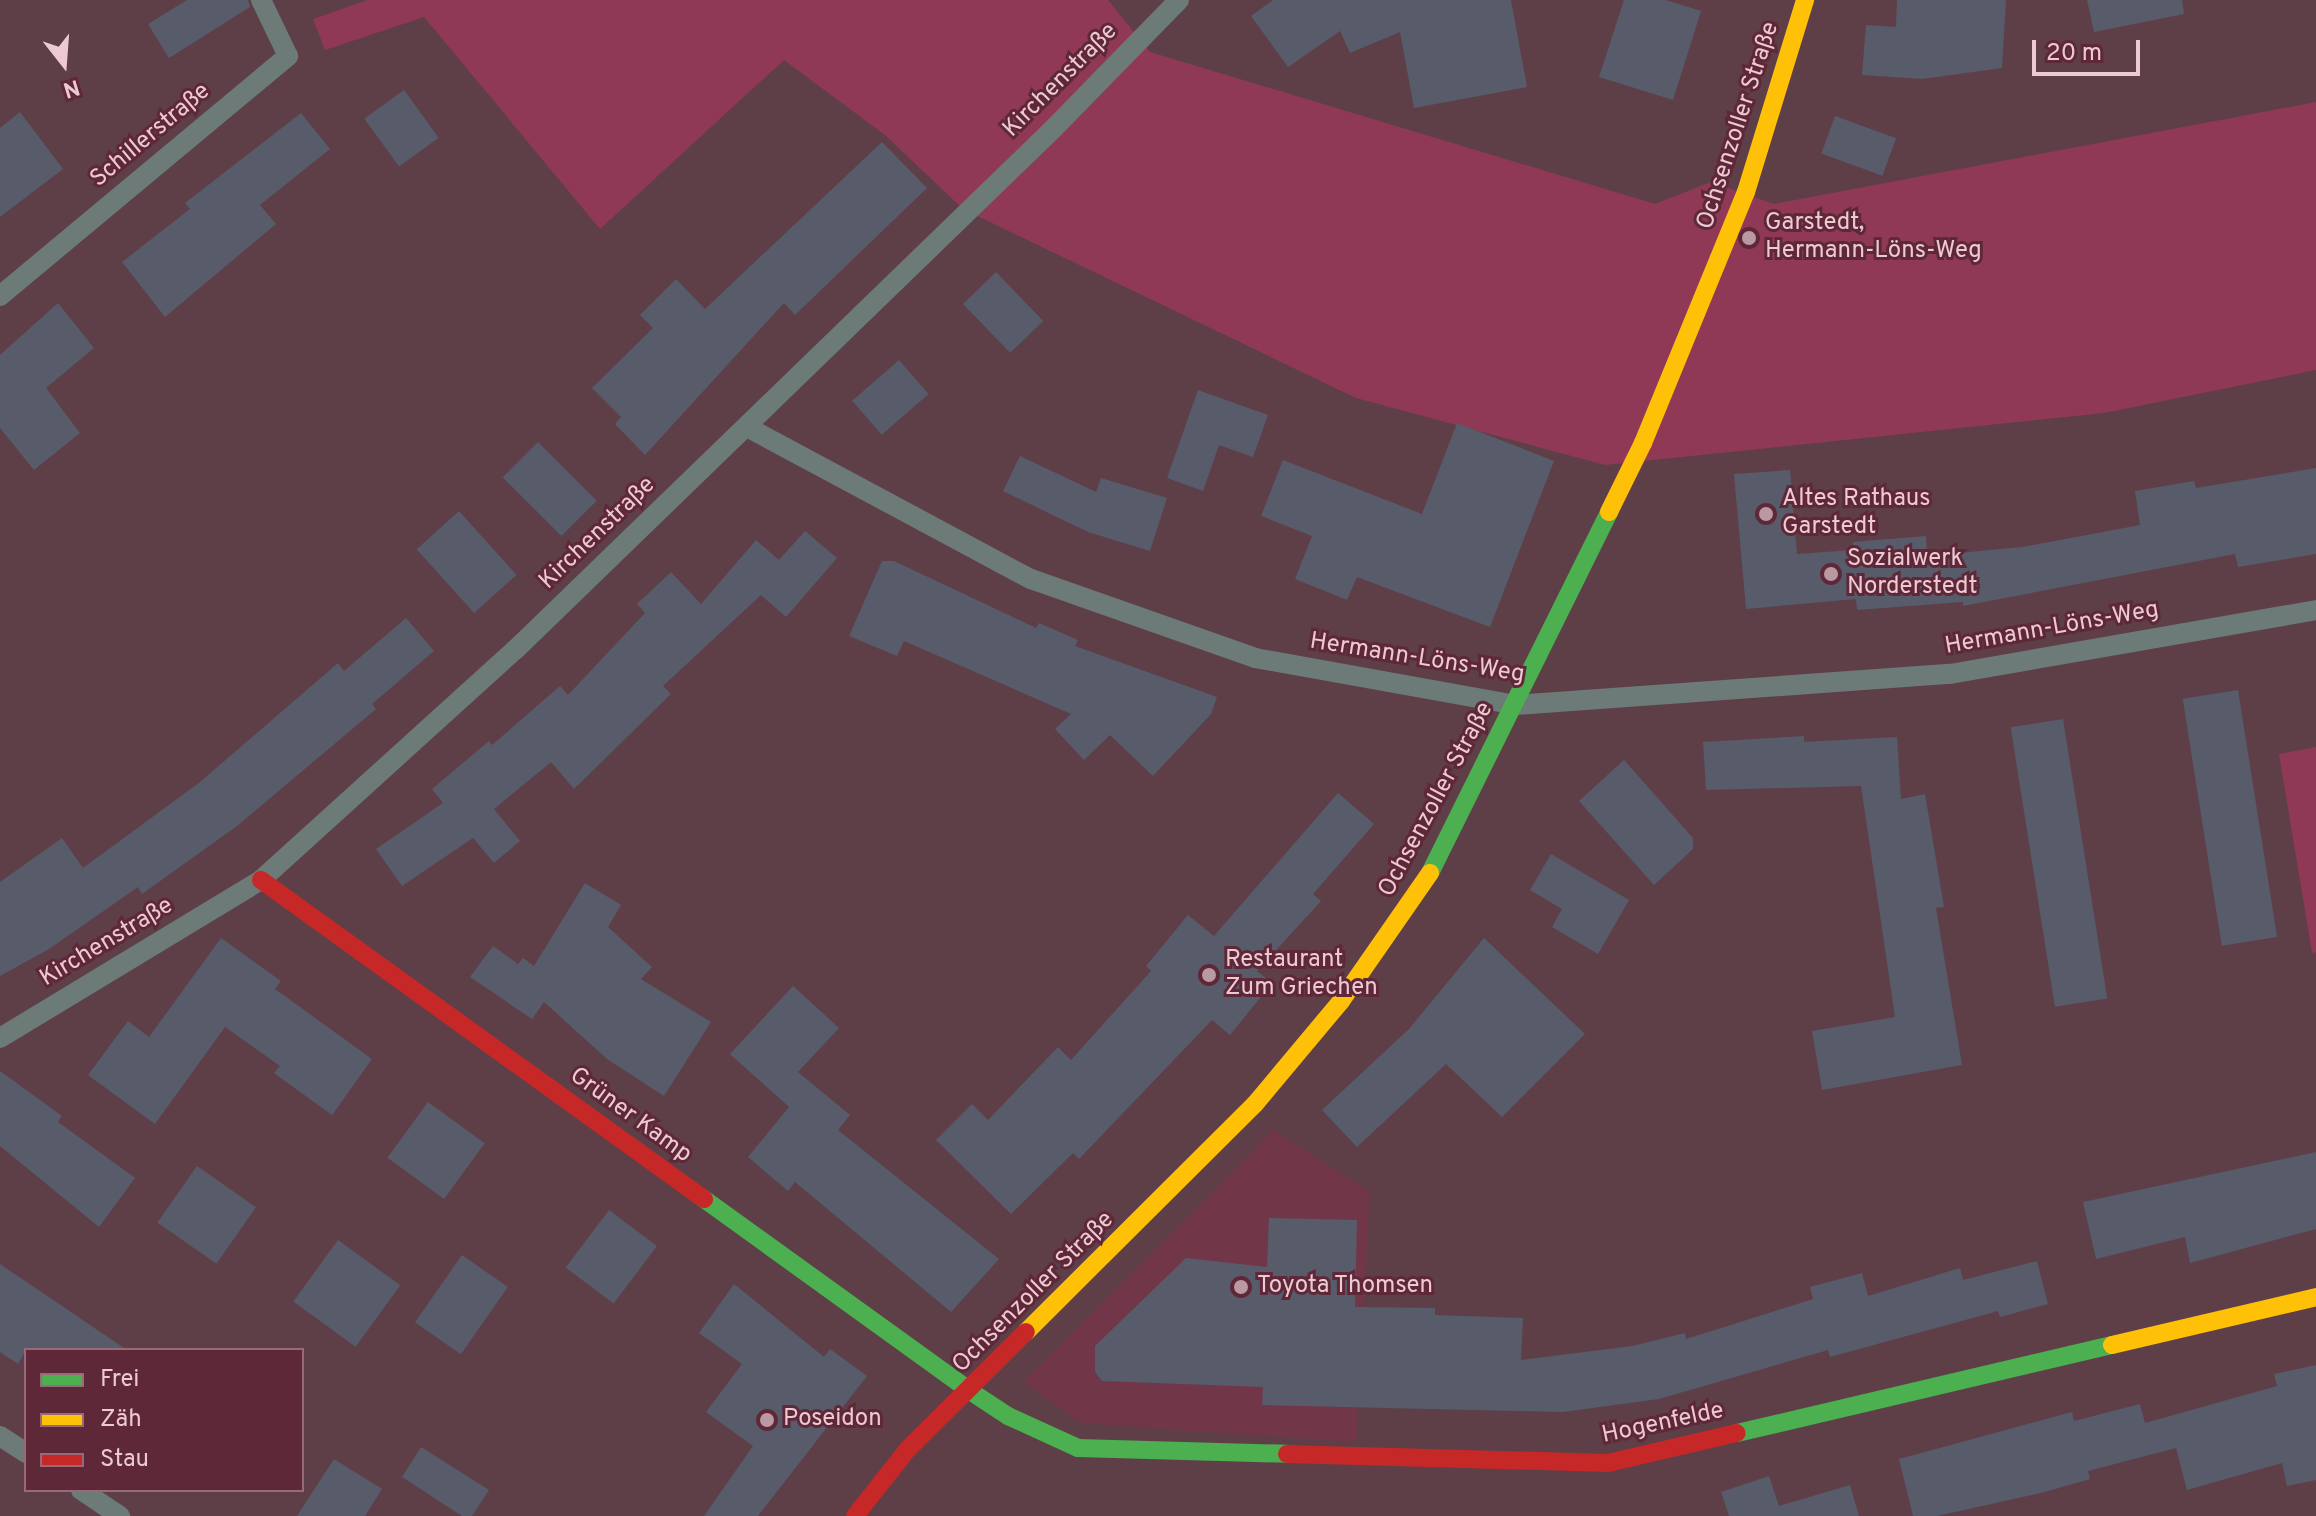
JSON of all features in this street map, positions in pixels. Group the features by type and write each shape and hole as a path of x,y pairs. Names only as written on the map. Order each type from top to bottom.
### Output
{"street":[{"name":"Schillerstraße","path":"0,296 288,56 261,0"},
{"name":"Kirchenstraße","path":"0,1038 261,880 515,650 747,427 1179,0"},
{"name":"Ochsenzoller Straße","path":"855,1516 908,1449 970,1391 1255,1104 1341,1001 1423,888 1643,443 1736,218 1805,0"},
{"name":"Hermann-Löns-Weg","path":"747,427 1031,579 1255,658 1515,705 1950,674 2316,610"},
{"name":"Grüner Kamp","path":"261,880 970,1391"},
{"name":"Hogenfelde","path":"970,1391 1008,1416 1078,1448 1608,1463 2316,1297"},
{"path":"0,1436 24,1452"},
{"path":"84,1492 120,1516"}],"shaded area":[{"path":"368,0 1108,0 1150,52 1655,204 1711,182 1774,204 2316,102 2316,370 2104,413 1605,465 1356,398 963,209 885,135 784,60 600,229 424,17 325,50 313,19"},
{"path":"2316,747 2316,952 2312,953 2279,754"},
{"name":"Toyota Thomsen","path":"1273,1130 1370,1192 1356,1442 1081,1423 1024,1382"}],"building":[{"path":"187,0 248,0 250,7 169,58 148,24"},
{"path":"1273,0 1511,0 1527,87 1414,108 1400,32 1350,53 1340,31 1288,67 1251,16"},
{"path":"1624,0 1666,0 1701,11 1673,100 1599,77"},
{"path":"1897,0 2006,0 2002,68 1922,79 1862,75 1866,25 1896,27"},
{"path":"2087,0 2182,0 2184,14 2094,32"},
{"path":"404,90 439,138 399,167 364,119"},
{"path":"20,112 63,169 0,217 0,128"},
{"path":"301,113 330,149 260,205 276,224 165,317 122,262 190,209 185,203"},
{"path":"1835,116 1896,138 1882,176 1821,154"},
{"path":"882,142 927,188 795,315 784,303 645,455 615,424 621,417 592,388 653,328 640,315 676,279 705,309"},
{"path":"996,272 1043,321 1010,353 963,304"},
{"path":"58,303 94,348 46,388 80,433 34,470 0,428 0,355"},
{"path":"899,360 929,394 882,435 852,401"},
{"path":"1198,390 1268,415 1253,457 1219,445 1203,491 1167,478"},
{"path":"1457,423 1554,461 1490,627 1357,577 1347,600 1295,579 1312,536 1261,516 1283,460 1422,514"},
{"path":"538,442 597,501 561,536 503,477"},
{"path":"1020,456 1096,492 1101,478 1167,498 1150,551 1088,532 1003,491"},
{"path":"2316,468 2316,554 2238,567 2235,554 1963,606 1963,602 1857,610 1856,599 1746,609 1734,474 1790,470 1797,554 1853,550 1853,542 1926,536 1927,556 2022,547 2140,525 2135,491 2194,481 2196,488"},
{"path":"459,511 517,575 474,613 417,549"},
{"path":"805,531 837,558 786,617 761,595 663,686 671,694 574,789 551,762 494,809 520,841 494,863 473,838 402,886 376,849 443,803 432,789 489,741 492,745 560,686 568,695 645,613 637,604 671,572 701,604 756,540 779,560"},
{"path":"882,561 894,561 1036,628 1039,623 1078,640 1075,646 1217,697 1211,714 1153,776 1110,735 1084,760 1055,729 1071,714 904,641 897,656 849,636"},
{"path":"406,618 434,651 372,704 376,709 237,826 142,894 138,887 49,949 0,976 0,882 62,838 83,868 200,782 338,663 344,671"},
{"path":"2238,690 2277,937 2222,946 2183,699"},
{"path":"2063,719 2107,999 2055,1007 2011,727"},
{"path":"1804,736 1804,742 1897,737 1901,799 1925,794 1944,907 1936,908 1962,1065 1822,1090 1812,1031 1895,1017 1861,786 1706,790 1703,742"},
{"path":"1624,760 1693,838 1693,849 1654,885 1579,801"},
{"path":"1338,793 1374,824 1313,894 1321,901 1257,971 1272,983 1230,1035 1212,1020 1079,1159 1073,1153 1011,1214 936,1140 972,1104 988,1120 1058,1047 1071,1060 1151,971 1146,966 1188,915 1214,936"},
{"path":"1551,854 1629,900 1598,954 1552,927 1562,909 1530,890"},
{"path":"585,883 621,905 608,927 652,967 641,979 711,1022 664,1096 607,1059 544,1002 532,1019 470,977 493,946 518,964 523,958 534,966"},
{"path":"221,938 281,981 275,989 372,1059 332,1115 274,1073 280,1066 225,1027 155,1124 88,1075 128,1021 149,1037"},
{"path":"1484,938 1585,1034 1502,1117 1446,1064 1357,1147 1322,1110 1409,1029"},
{"path":"793,986 839,1028 798,1072 850,1115 838,1130 999,1259 951,1312 795,1182 788,1191 748,1157 789,1107 730,1054"},
{"path":"0,1071 62,1116 58,1122 135,1178 99,1227 0,1146"},
{"path":"428,1102 485,1143 444,1199 387,1158"},
{"path":"2316,1152 2316,1229 2190,1263 2185,1237 2096,1259 2083,1202"},
{"path":"197,1166 256,1207 216,1264 157,1223"},
{"path":"609,1210 657,1246 614,1304 566,1268"},
{"path":"1269,1218 1357,1220 1355,1307 1435,1308 1435,1315 1523,1318 1521,1360 1632,1346 1685,1333 1686,1339 1813,1299 1810,1287 1862,1273 1868,1296 1960,1268 1963,1280 2037,1261 2048,1304 2000,1317 1998,1311 1830,1357 1828,1350 1659,1399 1563,1412 1262,1405 1263,1387 1102,1381 1095,1372 1095,1346 1186,1258 1267,1267"},
{"path":"338,1240 400,1285 356,1347 293,1301"},
{"path":"462,1255 508,1287 461,1354 415,1322"},
{"path":"0,1264 124,1348 24,1348 18,1364 0,1352"},
{"path":"734,1284 824,1357 830,1349 867,1376 758,1516 704,1516 753,1446 706,1412 742,1364 699,1333"},
{"path":"2316,1365 2316,1480 2287,1486 2282,1463 2187,1490 2176,1448 2088,1471 2090,1479 2041,1493 1937,1516 1913,1516 1899,1459 2072,1412 2074,1421 2140,1404 2145,1423 2277,1386 2274,1374"},
{"path":"421,1447 489,1490 472,1516 462,1516 402,1477"},
{"path":"334,1459 382,1489 365,1516 297,1516"},
{"path":"1769,1476 1779,1506 1850,1485 1859,1516 1729,1516 1721,1492"}],"traffic: fast":[{"path":"1430,873 1609,512"},
{"path":"704,1199 970,1391 1008,1416 1078,1448 1287,1454"},
{"path":"1737,1433 2112,1345"}],"traffic: slow":[{"path":"1609,512 1643,443 1746,192 1805,0"},
{"path":"1026,1332 1255,1104 1341,1001 1430,873"},
{"path":"2112,1345 2316,1297"}],"traffic: jam":[{"path":"261,880 704,1199"},
{"path":"855,1516 908,1449 1026,1332"},
{"path":"1287,1454 1608,1463 1737,1433"}],"place":[{"name":"Garstedt, Hermann-Löns-Weg","path":"1749,238"},
{"name":"Altes Rathaus Garstedt","path":"1766,514"},
{"name":"Sozialwerk Norderstedt","path":"1831,574"},
{"name":"Restaurant Zum Griechen","path":"1209,975"},
{"name":"Toyota Thomsen","path":"1241,1287"},
{"name":"Poseidon","path":"767,1420"}]}
